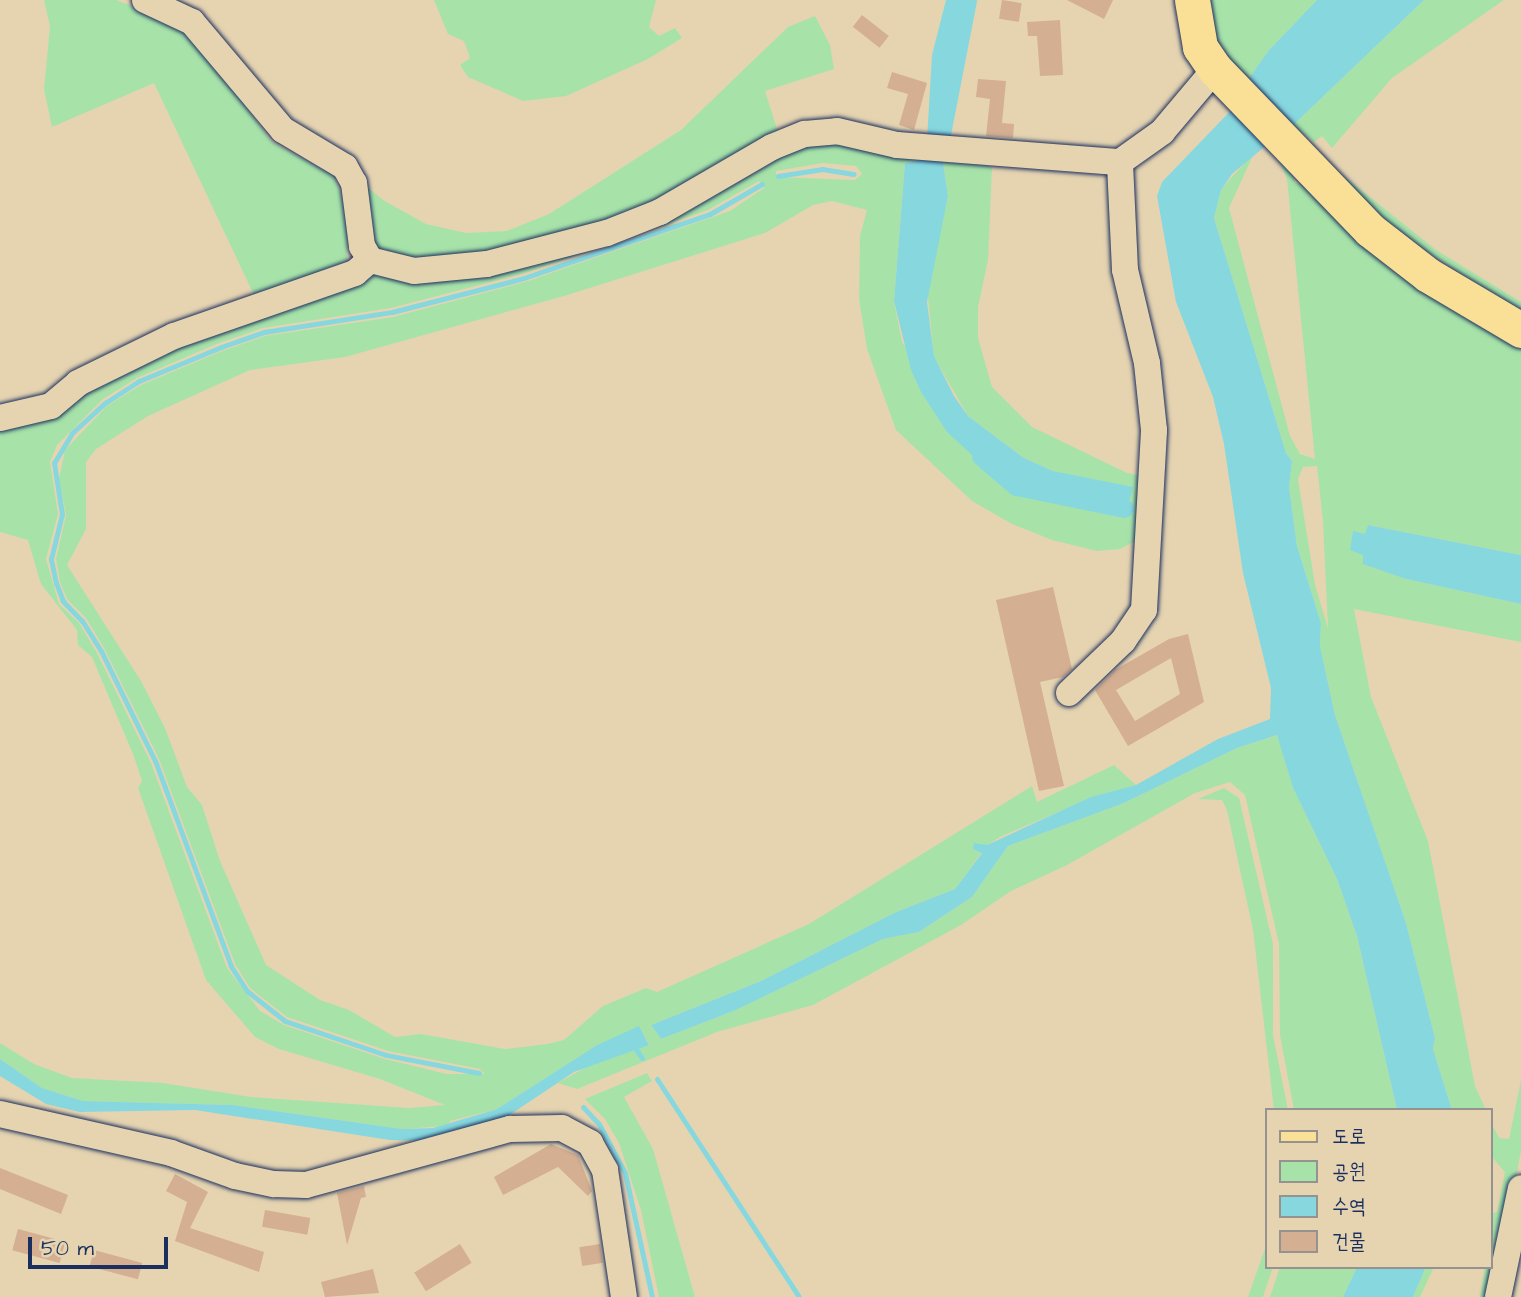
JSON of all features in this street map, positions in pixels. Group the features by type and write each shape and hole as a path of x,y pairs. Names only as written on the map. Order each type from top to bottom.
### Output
{"main road":[{"path":"1192,0 1200,47 1370,230 1404,260 1521,330"}],"street":[{"path":"145,0 192,22 283,130 345,167 354,183 362,246 370,260 414,271 461,268 595,236 660,212 772,147 804,134 837,131 916,147 1119,162 1162,132 1226,78"},
{"path":"1069,693 1123,641 1144,610 1154,430 1147,363 1125,270 1119,162"},
{"path":"0,418 51,406 78,383 174,336 355,273 370,260"},
{"path":"0,1114 172,1153 235,1176 274,1184 306,1185 510,1129 562,1128 590,1143 605,1170 624,1297"},
{"path":"1497,1297 1521,1188"}],"green space":[{"path":"44,0 116,0 185,26 272,142 334,176 347,210 347,270 254,295 154,83 52,127 44,89 50,26"},
{"path":"434,0 656,0 649,27 659,36 675,28 682,38 648,59 566,96 523,101 468,77 460,65 470,58 464,41 448,34"},
{"path":"1199,0 1317,0 1269,50 1242,88 1218,63"},
{"path":"1424,0 1504,0 1392,78 1332,148 1322,136 1314,142 1302,132 1285,133"},
{"path":"815,16 830,45 834,69 765,91 778,132 706,180 560,239 425,263 370,251 360,181 383,200 426,224 466,233 507,231 549,214 681,130 788,27"},
{"path":"805,138 919,159 905,163 894,301 902,342 985,467 1046,494 1101,506 1084,478 1053,471 1024,458 968,416 934,357 927,288 948,196 942,156 992,167 988,260 978,307 978,338 992,387 1032,427 1127,473 1147,477 1136,541 1120,549 1097,551 1052,540 1012,524 972,501 896,430 867,349 859,299 860,236 867,210 832,201 813,205 765,233 564,296 345,357 250,370 148,416 96,449 86,462 86,529 67,565 141,681 165,728 187,787 202,805 220,861 266,965 320,1000 349,1010 395,1037 421,1034 505,1049 547,1044 564,1040 603,1006 646,988 657,992 809,924 1032,786 1037,802 1114,765 1136,785 1091,798 1002,836 987,845 955,889 896,912 761,981 651,1025 661,1039 736,1010 883,939 919,932 972,897 1008,846 1124,803 1237,748 1278,735 1293,788 1337,879 1357,936 1397,1108 1294,1108 1280,1035 1279,944 1245,795 1230,782 1195,793 1067,865 1011,891 961,925 813,1005 717,1032 577,1089 558,1083 597,1061 649,1044 639,1027 597,1045 497,1109 450,1121 447,1126 402,1129 233,1105 83,1101 42,1088 0,1059 0,1043 34,1064 72,1078 163,1083 251,1097 409,1108 445,1105 380,1079 279,1049 255,1037 206,980 138,788 142,781 133,754 92,657 78,645 77,630 41,584 28,540 0,532 0,424 99,378 373,274 488,269","holes":["823,163 856,166 862,174 855,180 776,177 776,171","759,181 764,188 730,211 525,282 393,317 265,336 222,351 141,385 107,406 65,450 59,479 66,515 56,559 60,582 67,599 86,618 104,648 159,759 235,964 250,988 287,1017 388,1051 480,1069 485,1074 447,1074 385,1059 284,1025 260,1011 227,968 151,763 97,653 79,623 59,604 46,559 58,514 50,462 57,445 103,399 137,378 219,343 263,328 391,308 522,274 708,210"]},
{"path":"1271,140 1287,152 1295,183 1308,185 1521,339 1521,555 1368,525 1363,555 1406,579 1521,604 1521,642 1354,609 1371,697 1428,841 1475,1086 1485,1108 1451,1108 1433,1049 1435,1038 1406,923 1335,715 1320,646 1321,623 1297,546 1289,487 1292,461 1286,453 1214,218 1221,189 1254,153 1229,208 1290,436 1300,454 1315,459 1287,179","holes":["1317,466 1323,522 1328,628 1315,585 1298,479 1303,467"]},
{"path":"1330,165 1436,250 1521,302 1521,315 1381,221"},
{"path":"1224,788 1239,798 1273,944 1273,1035 1288,1108 1274,1108 1253,930 1227,810 1222,800 1198,799"},
{"path":"647,1073 652,1081 624,1097 653,1149 695,1297 659,1297 641,1210 619,1143 605,1119 585,1099"},
{"path":"1521,1080 1521,1151 1508,1221 1491,1297 1480,1297 1485,1269 1493,1269 1493,1213 1497,1212 1505,1172 1493,1158 1493,1126 1499,1138 1509,1139"},
{"path":"1266,1246 1266,1269 1272,1269 1263,1297 1248,1297"},
{"path":"1279,1269 1356,1269 1343,1297 1270,1297"},
{"path":"1425,1269 1433,1269 1420,1297 1413,1297"}],"water":[{"path":"946,0 962,0 962,26 948,89 943,142 927,139 932,55"},
{"path":"1317,0 1424,0 1285,133 1242,88 1269,50"},
{"path":"1240,101 1275,138 1232,174 1221,190 1214,218 1286,453 1292,461 1289,487 1297,546 1321,623 1320,646 1335,715 1406,923 1435,1038 1433,1049 1451,1108 1397,1108 1357,936 1337,879 1293,788 1277,735 1237,748 1124,803 1008,846 972,897 919,932 883,939 736,1010 661,1039 651,1025 761,981 896,912 955,889 982,853 973,849 974,843 987,845 1091,797 1136,785 1218,739 1270,719 1271,688 1243,573 1224,444 1213,397 1176,302 1157,196 1162,182"},
{"path":"942,156 948,196 927,302 934,356 954,396 968,416 1024,458 1053,471 1133,487 1129,501 1113,498 1111,505 1101,506 1061,498 985,467 947,432 921,392 911,370 894,301 905,163"},
{"path":"1368,525 1521,555 1521,604 1406,579 1363,564 1363,555 1350,550 1353,531 1365,534"},
{"path":"639,1026 649,1045 574,1072 508,1116 431,1141 390,1140 195,1110 80,1112 46,1104 0,1076 0,1059 42,1088 83,1101 233,1105 402,1129 433,1128 497,1109 597,1045"},
{"path":"1356,1269 1425,1269 1413,1297 1343,1297"}],"building":[{"path":"1002,0 1022,3 1019,22 999,19"},
{"path":"1067,0 1113,0 1104,19"},
{"path":"862,15 889,36 880,48 853,27"},
{"path":"1060,20 1063,75 1040,76 1037,36 1028,36 1027,22"},
{"path":"892,72 927,83 914,130 899,125 908,94 887,88"},
{"path":"978,79 1006,81 1002,123 1014,124 1013,138 986,136 990,99 976,97"},
{"path":"1053,587 1072,669 1063,677 1040,682 1064,786 1039,791 996,600"},
{"path":"1188,634 1204,702 1128,746 1095,690 1115,670 1169,639","holes":["1171,658 1180,694 1135,721 1116,690"]},
{"path":"551,1144 578,1155 592,1191 588,1196 558,1167 503,1195 494,1177"},
{"path":"0,1168 68,1195 61,1214 0,1189"},
{"path":"175,1174 208,1192 190,1228 264,1252 259,1272 175,1241 187,1202 166,1191"},
{"path":"364,1186 366,1197 361,1198 347,1245 337,1193"},
{"path":"265,1210 310,1218 307,1235 262,1227"},
{"path":"18,1229 65,1242 60,1263 12,1250"},
{"path":"460,1244 472,1263 426,1291 414,1273"},
{"path":"600,1244 603,1263 582,1266 579,1247"},
{"path":"94,1250 142,1263 138,1279 90,1266"},
{"path":"373,1269 379,1293 325,1297 321,1282"}],"waterway":[{"path":"941,134 967,0"},
{"path":"778,176 822,169 854,174"},
{"path":"479,1073 386,1055 285,1021 247,991 231,966 155,761 101,651 82,621 63,601 56,583 51,559 62,514 54,463 72,433 105,403 139,381 221,347 264,332 392,312 524,278 710,214 762,184"},
{"path":"981,456 1016,486 1124,508"},
{"path":"635,1048 642,1058"},
{"path":"657,1079 799,1297"},
{"path":"583,1107 599,1124 625,1173 652,1297"}]}
